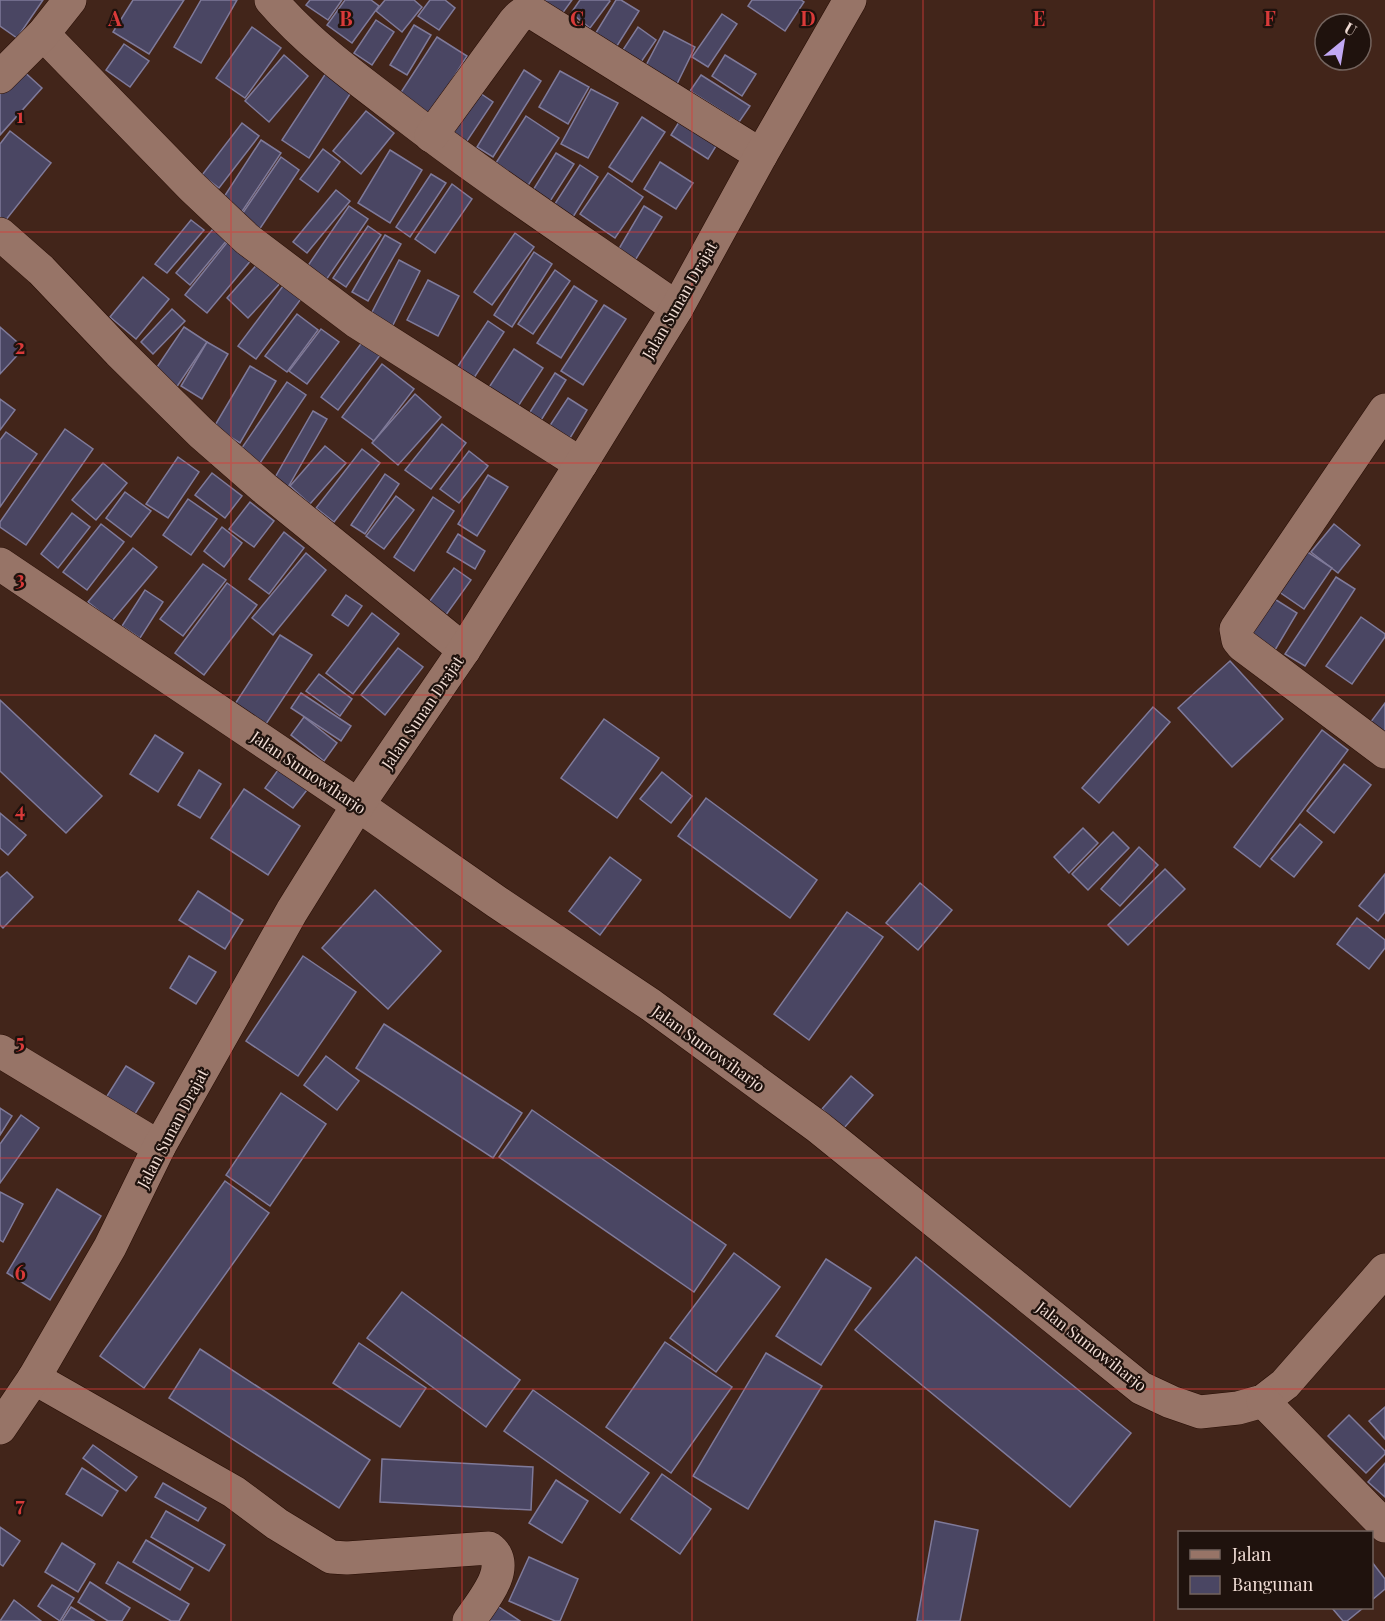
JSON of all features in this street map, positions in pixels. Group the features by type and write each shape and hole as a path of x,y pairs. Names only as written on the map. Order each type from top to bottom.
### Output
{"street":[{"path":"0,77 43,34 70,0"},
{"path":"271,0 327,56 431,136 677,308"},
{"name":"Jalan Sunan Drajat","path":"0,1428 34,1378 110,1247 159,1147 292,911 358,805 464,650 677,308 850,0"},
{"path":"431,136 514,22 524,12 530,12 761,155"},
{"path":"43,34 192,187 247,239 357,322 581,464"},
{"path":"0,234 41,270 201,433 264,488 464,650"},
{"path":"1385,410 1236,629 1238,640 1242,645 1385,752"},
{"name":"Jalan Sumowiharjo","path":"0,564 651,1005 818,1127 1141,1388 1200,1412 1238,1408 1263,1401 1285,1384 1385,1270"},
{"path":"0,1051 159,1147"},
{"path":"34,1378 234,1492 277,1524 331,1557 347,1558 489,1548 497,1557 496,1576 469,1621"},
{"path":"1263,1401 1385,1526"}],"building":[{"path":"0,0 43,0 17,38 0,26"},
{"path":"133,0 184,0 149,54 113,32"},
{"path":"201,0 237,0 201,63 174,47"},
{"path":"310,0 342,0 328,20 306,5"},
{"path":"345,0 371,0 379,6 352,43 327,25"},
{"path":"385,0 414,0 422,7 402,32 376,11"},
{"path":"430,0 445,0 455,8 439,30 418,16"},
{"path":"534,0 572,0 559,18"},
{"path":"580,0 610,1 590,28 571,13"},
{"path":"616,0 621,0 639,11 615,49 594,36"},
{"path":"752,0 801,0 804,2 785,31 748,6"},
{"path":"722,14 737,24 708,67 692,57"},
{"path":"376,20 394,32 372,65 354,53"},
{"path":"414,25 431,35 407,75 390,65"},
{"path":"252,27 281,48 245,98 216,78"},
{"path":"638,27 656,40 635,71 617,59"},
{"path":"664,31 695,47 674,90 642,73"},
{"path":"437,37 467,56 427,120 396,100"},
{"path":"124,44 149,61 130,87 106,70"},
{"path":"284,55 308,76 269,122 245,101"},
{"path":"725,55 756,74 742,96 712,76"},
{"path":"20,68 42,88 0,135 0,90"},
{"path":"524,70 541,81 493,157 477,147"},
{"path":"560,71 589,87 568,124 539,107"},
{"path":"326,73 352,91 309,158 282,140"},
{"path":"701,75 750,106 739,122 690,91"},
{"path":"471,87 493,102 463,147 441,131"},
{"path":"591,89 618,103 588,158 561,144"},
{"path":"366,111 394,133 361,174 333,151"},
{"path":"684,114 721,138 708,159 671,135"},
{"path":"526,116 559,138 527,187 494,166"},
{"path":"642,117 665,132 632,182 609,167"},
{"path":"242,123 259,136 219,188 202,175"},
{"path":"10,131 51,163 5,221 0,217 0,144"},
{"path":"261,140 281,153 239,216 220,203"},
{"path":"323,149 340,162 318,192 300,179"},
{"path":"390,150 422,170 390,223 358,203"},
{"path":"556,153 574,164 547,206 530,195"},
{"path":"281,157 299,170 257,233 238,220"},
{"path":"660,162 693,183 676,209 644,189"},
{"path":"580,165 598,177 568,225 549,213"},
{"path":"608,173 643,197 615,238 580,214"},
{"path":"431,174 446,183 410,237 396,227"},
{"path":"452,184 472,199 435,253 415,239"},
{"path":"336,190 350,201 307,253 293,242"},
{"path":"349,206 368,219 326,280 307,267"},
{"path":"644,206 662,217 634,262 617,252"},
{"path":"191,220 204,230 167,273 155,264"},
{"path":"368,226 381,235 346,287 333,278"},
{"path":"213,229 227,240 190,285 176,273"},
{"path":"515,233 534,247 492,305 474,292"},
{"path":"385,235 401,244 368,301 352,292"},
{"path":"229,240 252,259 207,313 185,295"},
{"path":"534,252 552,264 512,327 494,315"},
{"path":"262,259 284,279 248,318 227,298"},
{"path":"399,260 420,271 391,329 369,318"},
{"path":"555,270 570,281 533,334 518,324"},
{"path":"143,277 169,299 136,339 110,317"},
{"path":"428,280 459,296 438,336 407,320"},
{"path":"283,286 301,299 256,359 238,346"},
{"path":"574,286 597,301 561,358 537,343"},
{"path":"604,305 626,319 583,385 561,371"},
{"path":"172,309 185,321 153,354 141,342"},
{"path":"297,314 318,330 287,372 265,356"},
{"path":"488,321 504,332 468,387 452,375"},
{"path":"0,327 24,348 0,374"},
{"path":"184,327 207,342 174,391 151,376"},
{"path":"321,329 339,342 307,384 289,371"},
{"path":"363,341 381,354 338,410 321,397"},
{"path":"207,342 228,354 202,399 181,386"},
{"path":"514,349 543,368 513,414 484,395"},
{"path":"382,364 414,389 374,441 342,417"},
{"path":"250,366 276,381 240,443 214,427"},
{"path":"555,373 566,380 535,430 523,423"},
{"path":"287,382 306,395 256,469 237,455"},
{"path":"415,394 441,417 398,465 372,443"},
{"path":"568,398 587,410 567,443 547,430"},
{"path":"0,399 15,410 0,430"},
{"path":"313,411 327,419 287,489 273,481"},
{"path":"442,424 466,443 431,489 405,470"},
{"path":"65,429 93,449 26,545 0,527 0,522"},
{"path":"6,432 37,454 0,507 0,440"},
{"path":"325,446 346,463 310,504 290,486"},
{"path":"362,449 380,463 334,522 316,508"},
{"path":"469,451 488,466 459,503 440,489"},
{"path":"178,457 199,472 168,518 146,504"},
{"path":"103,463 127,483 96,520 72,500"},
{"path":"212,473 242,496 225,518 195,495"},
{"path":"385,474 399,484 365,534 351,525"},
{"path":"488,475 508,487 477,536 458,524"},
{"path":"125,492 151,511 131,537 106,518"},
{"path":"396,496 414,510 384,549 366,536"},
{"path":"433,497 454,511 414,571 394,557"},
{"path":"188,499 217,519 191,555 163,535"},
{"path":"250,502 274,521 254,547 229,529"},
{"path":"72,513 90,527 58,568 41,554"},
{"path":"101,524 124,542 87,590 63,572"},
{"path":"1334,524 1360,545 1338,573 1311,552"},
{"path":"222,527 242,543 224,567 204,551"},
{"path":"284,532 304,548 269,594 249,579"},
{"path":"458,534 485,551 475,569 447,552"},
{"path":"133,548 157,567 112,621 88,602"},
{"path":"1303,549 1332,568 1304,609 1275,589"},
{"path":"306,553 326,570 273,635 252,618"},
{"path":"203,564 226,580 183,636 160,619"},
{"path":"454,568 471,580 443,619 426,606"},
{"path":"1336,577 1355,589 1305,666 1285,654"},
{"path":"227,583 257,605 204,675 175,653"},
{"path":"145,590 163,602 140,638 122,626"},
{"path":"346,595 362,606 348,626 332,615"},
{"path":"1273,598 1297,613 1272,655 1248,641"},
{"path":"372,613 399,634 353,694 326,673"},
{"path":"1361,617 1385,634 1385,637 1352,684 1326,666"},
{"path":"280,635 312,655 266,724 235,704"},
{"path":"398,648 423,667 385,715 361,695"},
{"path":"1230,661 1283,719 1232,767 1178,708"},
{"path":"319,674 352,699 340,716 306,691"},
{"path":"301,693 351,726 341,741 291,708"},
{"path":"0,700 102,796 66,833 0,771"},
{"path":"1385,703 1385,734 1370,723"},
{"path":"1153,707 1170,722 1099,803 1082,788"},
{"path":"304,717 337,743 324,761 291,735"},
{"path":"604,719 659,758 617,818 561,778"},
{"path":"1322,730 1348,750 1260,867 1234,847"},
{"path":"155,735 183,753 158,792 130,774"},
{"path":"1344,764 1371,785 1334,833 1307,811"},
{"path":"199,770 221,784 200,818 178,805"},
{"path":"278,770 307,790 293,808 265,788"},
{"path":"662,772 692,796 671,823 640,799"},
{"path":"244,789 300,826 268,875 211,838"},
{"path":"706,798 817,880 790,918 678,836"},
{"path":"0,813 26,835 8,855 0,848"},
{"path":"1300,824 1322,842 1294,877 1271,859"},
{"path":"1083,828 1098,843 1069,873 1054,857"},
{"path":"1113,832 1129,848 1088,890 1072,874"},
{"path":"1139,847 1158,865 1120,906 1101,889"},
{"path":"610,857 641,880 600,935 569,911"},
{"path":"1165,869 1185,889 1128,945 1108,925"},
{"path":"7,872 33,897 3,928 0,925 0,878"},
{"path":"1385,874 1385,912 1378,921 1359,906"},
{"path":"920,883 952,910 918,950 886,923"},
{"path":"375,890 441,951 388,1009 322,948"},
{"path":"198,891 243,920 225,949 179,920"},
{"path":"847,912 883,937 809,1040 774,1014"},
{"path":"1357,918 1385,940 1385,948 1369,969 1337,944"},
{"path":"189,956 216,972 196,1004 170,988"},
{"path":"303,956 356,992 298,1076 246,1041"},
{"path":"384,1024 522,1113 493,1158 356,1068"},
{"path":"326,1056 359,1081 337,1110 304,1085"},
{"path":"126,1066 154,1083 130,1122 102,1104"},
{"path":"851,1076 873,1095 844,1128 822,1109"},
{"path":"281,1093 326,1124 270,1206 226,1175"},
{"path":"0,1108 12,1116 0,1135"},
{"path":"532,1110 726,1245 694,1292 499,1157"},
{"path":"21,1115 39,1128 0,1183 0,1144"},
{"path":"225,1181 269,1213 144,1388 100,1356"},
{"path":"57,1189 101,1216 50,1300 7,1273"},
{"path":"0,1192 23,1204 3,1242 0,1240"},
{"path":"734,1253 780,1287 716,1372 670,1338"},
{"path":"916,1257 1131,1433 1070,1507 855,1330"},
{"path":"826,1259 871,1288 821,1365 776,1336"},
{"path":"402,1292 520,1380 486,1427 367,1338"},
{"path":"665,1342 732,1387 671,1473 606,1427"},
{"path":"359,1343 426,1388 400,1427 333,1383"},
{"path":"200,1349 370,1460 339,1508 169,1398"},
{"path":"766,1353 822,1386 748,1509 693,1476"},
{"path":"533,1390 649,1473 620,1513 504,1431"},
{"path":"1385,1407 1385,1439 1369,1421"},
{"path":"1349,1415 1385,1451 1385,1454 1366,1473 1328,1436"},
{"path":"93,1445 137,1477 126,1491 83,1458"},
{"path":"382,1459 533,1467 531,1510 380,1502"},
{"path":"1385,1463 1385,1497 1368,1482"},
{"path":"82,1468 118,1491 102,1516 66,1494"},
{"path":"662,1474 711,1509 680,1554 631,1519"},
{"path":"556,1480 588,1501 562,1543 529,1523"},
{"path":"163,1483 206,1508 198,1521 155,1497"},
{"path":"166,1511 225,1545 209,1571 151,1537"},
{"path":"935,1521 978,1530 960,1621 917,1621"},
{"path":"0,1527 20,1541 3,1566 0,1564"},
{"path":"146,1540 193,1568 180,1590 133,1562"},
{"path":"62,1543 95,1564 78,1592 45,1572"},
{"path":"529,1557 578,1579 560,1621 555,1621 509,1601"},
{"path":"118,1562 189,1604 179,1621 171,1621 106,1583"},
{"path":"1373,1563 1385,1579 1385,1589 1373,1599"},
{"path":"90,1582 130,1608 122,1621 108,1621 78,1602"},
{"path":"52,1585 74,1598 60,1621 38,1606"},
{"path":"14,1600 41,1621 0,1621"},
{"path":"493,1603 520,1621 481,1621"},
{"path":"71,1607 94,1621 62,1621"},
{"path":"1333,1609 1362,1609 1347,1621 1343,1621"}]}
